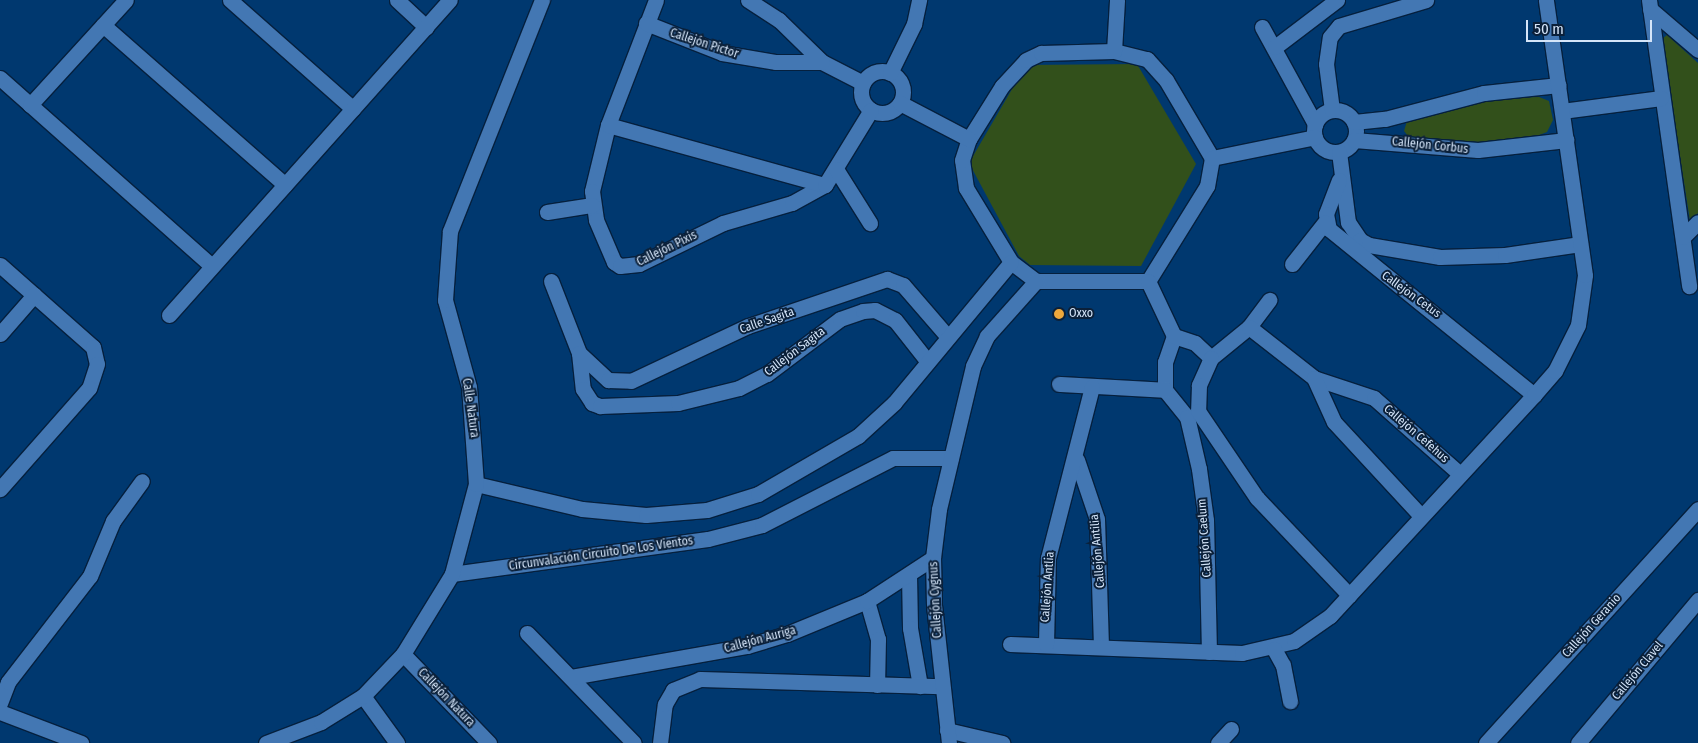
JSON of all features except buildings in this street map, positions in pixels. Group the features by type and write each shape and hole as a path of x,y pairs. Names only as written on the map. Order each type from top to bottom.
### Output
{"street":[{"path":"30,105 126,0"},
{"path":"230,0 353,109"},
{"path":"397,0 426,27"},
{"path":"169,315 450,0"},
{"name":"Calle Natura","path":"266,743 320,722 363,696 402,654 452,574 476,484 469,387 445,300 445,269 464,189 542,0"},
{"name":"Callejón Pixis","path":"656,0 608,125 596,168 592,205 609,254 620,266 628,267 723,223 792,203 825,185 871,110"},
{"name":"Callejón Pictor","path":"748,0 779,20 822,62 863,83"},
{"path":"890,72 914,24 919,0"},
{"path":"1114,51 1116,0"},
{"path":"1275,47 1337,0"},
{"path":"1212,158 1315,130 1332,110 1326,64 1330,36 1339,26 1426,0"},
{"path":"1010,644 1101,646 1209,652 1274,649 1314,629 1349,595 1554,371 1578,325 1585,275 1546,0"},
{"path":"1650,4 1698,50"},
{"path":"1650,4 1661,98 1689,286"},
{"name":"Callejón Pictor","path":"646,23 722,52 776,62 822,62"},
{"path":"103,25 285,185"},
{"path":"1262,27 1275,47 1324,150 1339,152 1354,140 1354,122 1345,113 1332,110"},
{"path":"1114,51 1137,55 1156,66 1212,158 1207,186 1148,281 1036,281 1011,262 962,176 968,139 1002,86 1026,60 1041,53 1114,51"},
{"path":"890,72 902,85 900,103 887,112 871,110 862,98 863,83 871,74 890,72"},
{"path":"0,78 212,266"},
{"name":"Callejón Corbus","path":"1354,122 1407,114 1484,93 1559,85"},
{"path":"1562,112 1661,98"},
{"path":"900,103 968,139"},
{"path":"1405,143 1396,129 1407,114"},
{"path":"608,125 825,185"},
{"name":"Callejón Corbus","path":"1354,140 1478,150 1566,140"},
{"name":"Callejón Cetus","path":"1339,152 1340,180 1348,222 1356,245"},
{"path":"836,169 870,223"},
{"name":"Callejón Cetus","path":"1340,180 1325,222 1462,332 1534,395"},
{"path":"547,212 592,205"},
{"path":"1292,264 1325,222"},
{"path":"1683,237 1698,222"},
{"name":"Callejón Cetus","path":"1356,245 1440,257 1505,255 1580,244"},
{"path":"476,484 582,509 646,515 707,510 758,494 858,436 894,403 947,336 1011,262"},
{"path":"0,264 93,347 97,364 89,388 0,489"},
{"name":"Calle Sagita","path":"631,381 748,326 834,300 876,282 897,280 947,336"},
{"name":"Callejón Sagita","path":"551,281 579,353 583,389 592,403 640,404 678,402 738,388 767,374 840,319 863,311 886,314 928,362"},
{"path":"951,458 965,394 987,336 1036,281"},
{"path":"1059,384 1165,390 1165,362 1174,336 1148,281"},
{"path":"0,334 34,295"},
{"path":"834,300 840,319"},
{"path":"1174,336 1194,343 1211,358 1249,327 1269,300"},
{"name":"Callejón Cefehus","path":"1249,327 1314,378 1374,398 1460,474"},
{"path":"579,353 608,380 631,381 640,404"},
{"name":"Callejón Caelum","path":"1209,652 1206,520 1192,414 1199,385 1211,358"},
{"name":"Callejón Cefehus","path":"1314,378 1334,422 1421,516"},
{"name":"Callejón Antlia","path":"1046,644 1048,558 1077,460 1092,387"},
{"name":"Callejón Caelum","path":"1165,390 1192,414 1257,498 1349,595"},
{"name":"Circunvalación Circuito De Los Vientos","path":"452,574 708,539 762,525 893,458 951,458"},
{"name":"Callejón Cygnus","path":"948,737 942,686 933,558 951,458"},
{"name":"Callejón Antilia","path":"1077,460 1097,519 1101,646"},
{"path":"0,703 8,682 86,582 112,521 142,481"},
{"name":"Callejón Geranio","path":"1486,743 1698,509"},
{"name":"Callejón Auriga","path":"571,677 747,646 820,623 867,601 909,576 933,558"},
{"path":"909,576 910,628 920,686"},
{"name":"Callejón Clavel","path":"1578,743 1698,600"},
{"path":"867,601 878,639 877,686"},
{"path":"527,633 634,743"},
{"path":"1274,649 1283,665 1290,702"},
{"name":"Callejón Natura","path":"402,654 489,743"},
{"path":"660,743 665,704 684,683 728,677 877,686 942,686"},
{"path":"363,696 397,743"},
{"path":"0,712 49,737 81,743"},
{"path":"1218,743 1231,729"},
{"path":"948,737 1002,743"}],"green space":[{"path":"1667,35 1698,63 1698,213 1690,221 1662,39"},
{"path":"1137,64 1196,164 1141,266 1030,265 1019,256 969,163 1026,65"},
{"path":"1539,97 1549,101 1553,120 1547,132 1534,137 1459,144 1408,136 1404,131 1407,121 1482,99"}],"place":[{"name":"Oxxo","path":"1059,314"}]}
